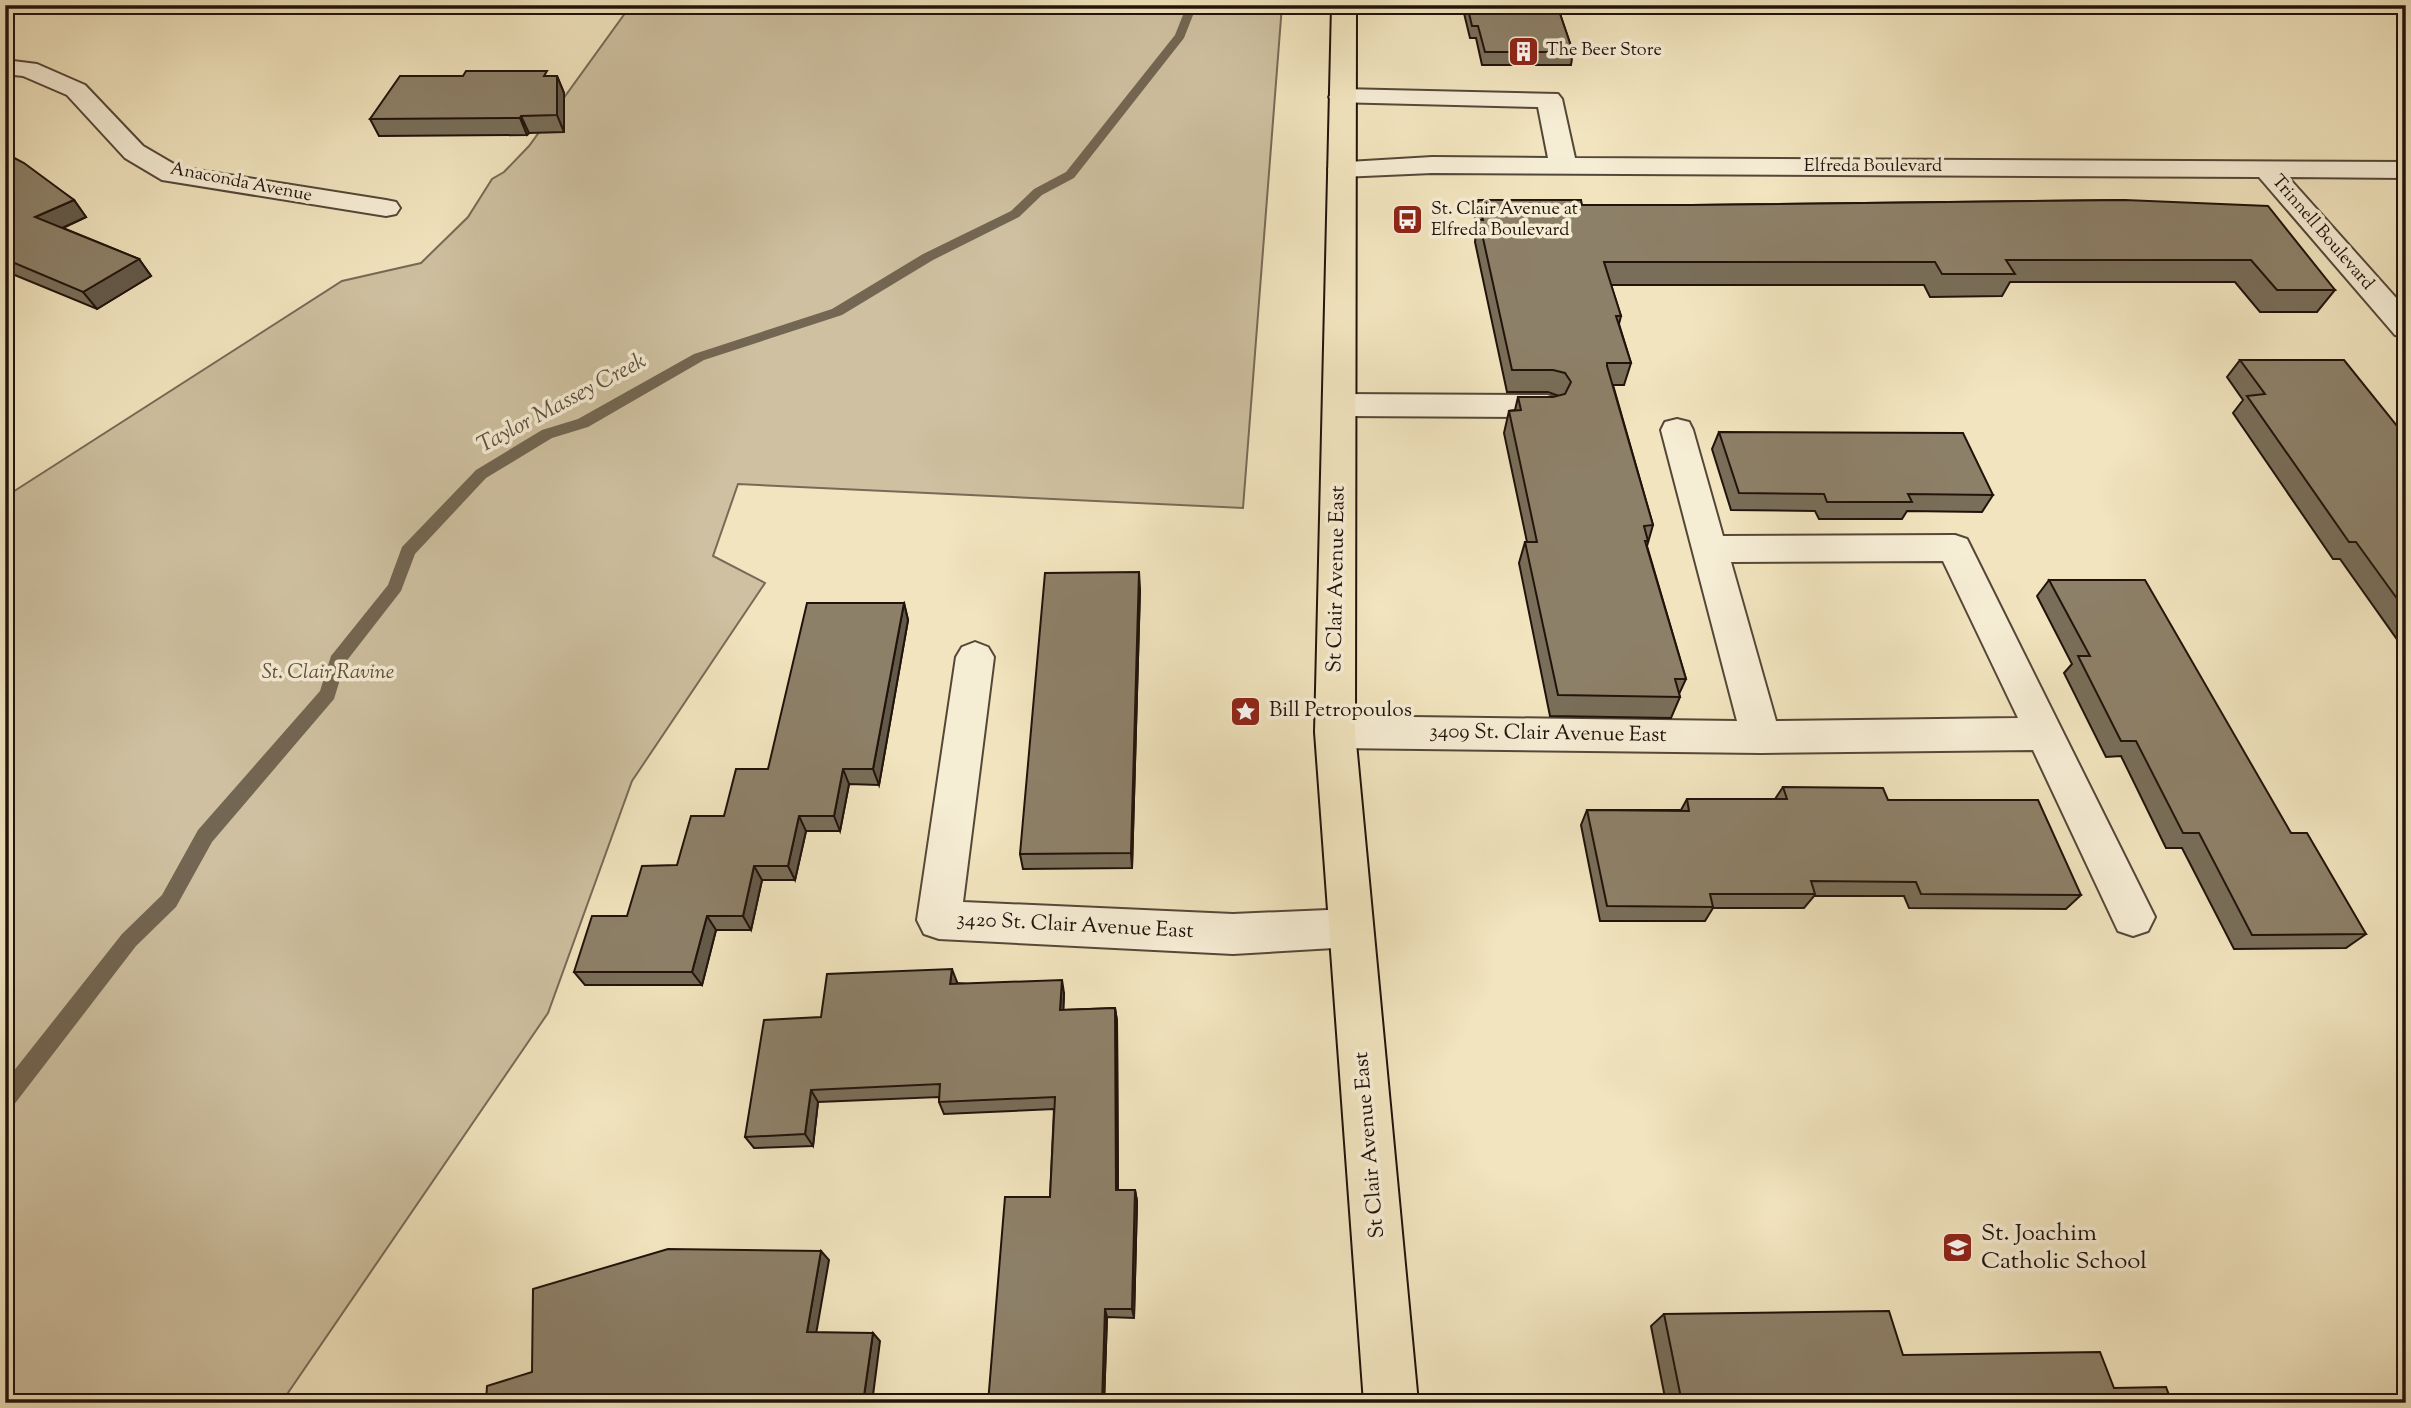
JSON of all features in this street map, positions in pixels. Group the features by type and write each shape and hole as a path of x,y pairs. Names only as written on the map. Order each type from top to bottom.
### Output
{"main road":[{"name":"St Clair Avenue East","path":"1343,5 1335,732 1391,1403"}],"street":[{"name":"Anaconda Avenue","path":"5,67 28,69 76,90 134,152 172,174 386,208"},
{"path":"1342,97 1549,99 1563,166"},
{"name":"Elfreda Boulevard","path":"1341,169 1433,165 2406,170"},
{"name":"Trinnell Boulevard","path":"2266,169 2406,328"},
{"path":"1339,405 1547,406"},
{"path":"1678,430 1761,737"},
{"path":"1710,549 1955,548 2133,917"},
{"name":"3420 St. Clair Avenue East","path":"975,657 939,920 1233,934 1351,928"},
{"name":"3409 St. Clair Avenue East","path":"1335,732 1761,737 2043,734"}],"green space":[{"name":"St. Clair Ravine","path":"631,5 1282,5 1243,508 738,484 713,556 765,583 632,781 548,1013 281,1403 5,1403 5,497 342,281 421,263 468,217 492,179 504,172 529,146"}],"building":[{"name":"The Beer Store","path":"1467,5 1557,5 1573,52 1485,52 1478,26 1472,26"},
{"path":"466,71 547,71 544,76 557,76 557,115 520,118 370,119 400,76 463,76"},
{"path":"5,153 24,163 74,200 35,217 139,259 83,292 5,259"},
{"path":"1478,200 1581,200 1582,205 1692,205 2125,200 2268,206 2335,290 2277,290 2251,260 2006,260 2015,274 1942,274 1935,262 1604,262 1621,316 1616,316 1631,363 1607,363 1607,366 1653,525 1644,526 1648,541 1645,541 1686,679 1675,679 1680,697 1558,695 1525,542 1537,542 1509,411 1521,410 1518,397 1553,397 1565,394 1571,382 1565,373 1553,370 1512,370 1479,220 1483,220"},
{"path":"2240,360 2344,360 2406,437 2406,611 2356,542 2349,542 2247,396 2265,394"},
{"path":"1719,432 1963,433 1993,495 1908,494 1912,502 1827,502 1824,494 1739,493"},
{"path":"1139,572 1131,853 1020,854 1045,573"},
{"path":"2049,580 2145,580 2291,833 2307,833 2366,934 2252,935 2199,833 2183,833 2136,741 2121,741 2078,656 2090,656"},
{"path":"807,603 904,603 873,769 843,769 834,816 799,816 788,866 754,866 743,916 707,916 692,972 574,972 592,916 627,916 642,866 677,865 691,816 724,816 736,769 768,769"},
{"path":"1783,787 1883,788 1888,800 2038,800 2081,895 1921,894 1916,882 1811,881 1815,894 1710,894 1713,907 1607,906 1587,810 1689,811 1687,799 1787,799"},
{"path":"952,969 950,984 1062,980 1060,1010 1115,1008 1116,1190 1135,1190 1132,1309 1105,1309 1102,1403 988,1403 1005,1197 1050,1197 1055,1097 939,1102 940,1084 811,1090 805,1134 745,1137 764,1020 821,1017 827,974"},
{"path":"668,1249 821,1251 807,1332 873,1333 863,1403 486,1403 487,1386 532,1372 533,1289"},
{"path":"1889,1311 1903,1355 2100,1352 2114,1388 2166,1387 2172,1403 1682,1403 1664,1314"}],"waterway":[{"name":"Taylor Massey Creek","path":"5,1099 129,940 169,901 205,836 328,694 337,661 395,587 408,551 481,474 547,434 583,423 699,357 837,312 928,257 1015,214 1038,192 1070,175 1180,36 1192,5"}],"place":[{"name":"The Beer Store","path":"1523,51"},
{"name":"St. Clair Avenue at Elfreda Boulevard","path":"1408,220"},
{"name":"Bill Petropoulos","path":"1246,711"},
{"name":"St. Joachim Catholic School","path":"1958,1248"}]}
